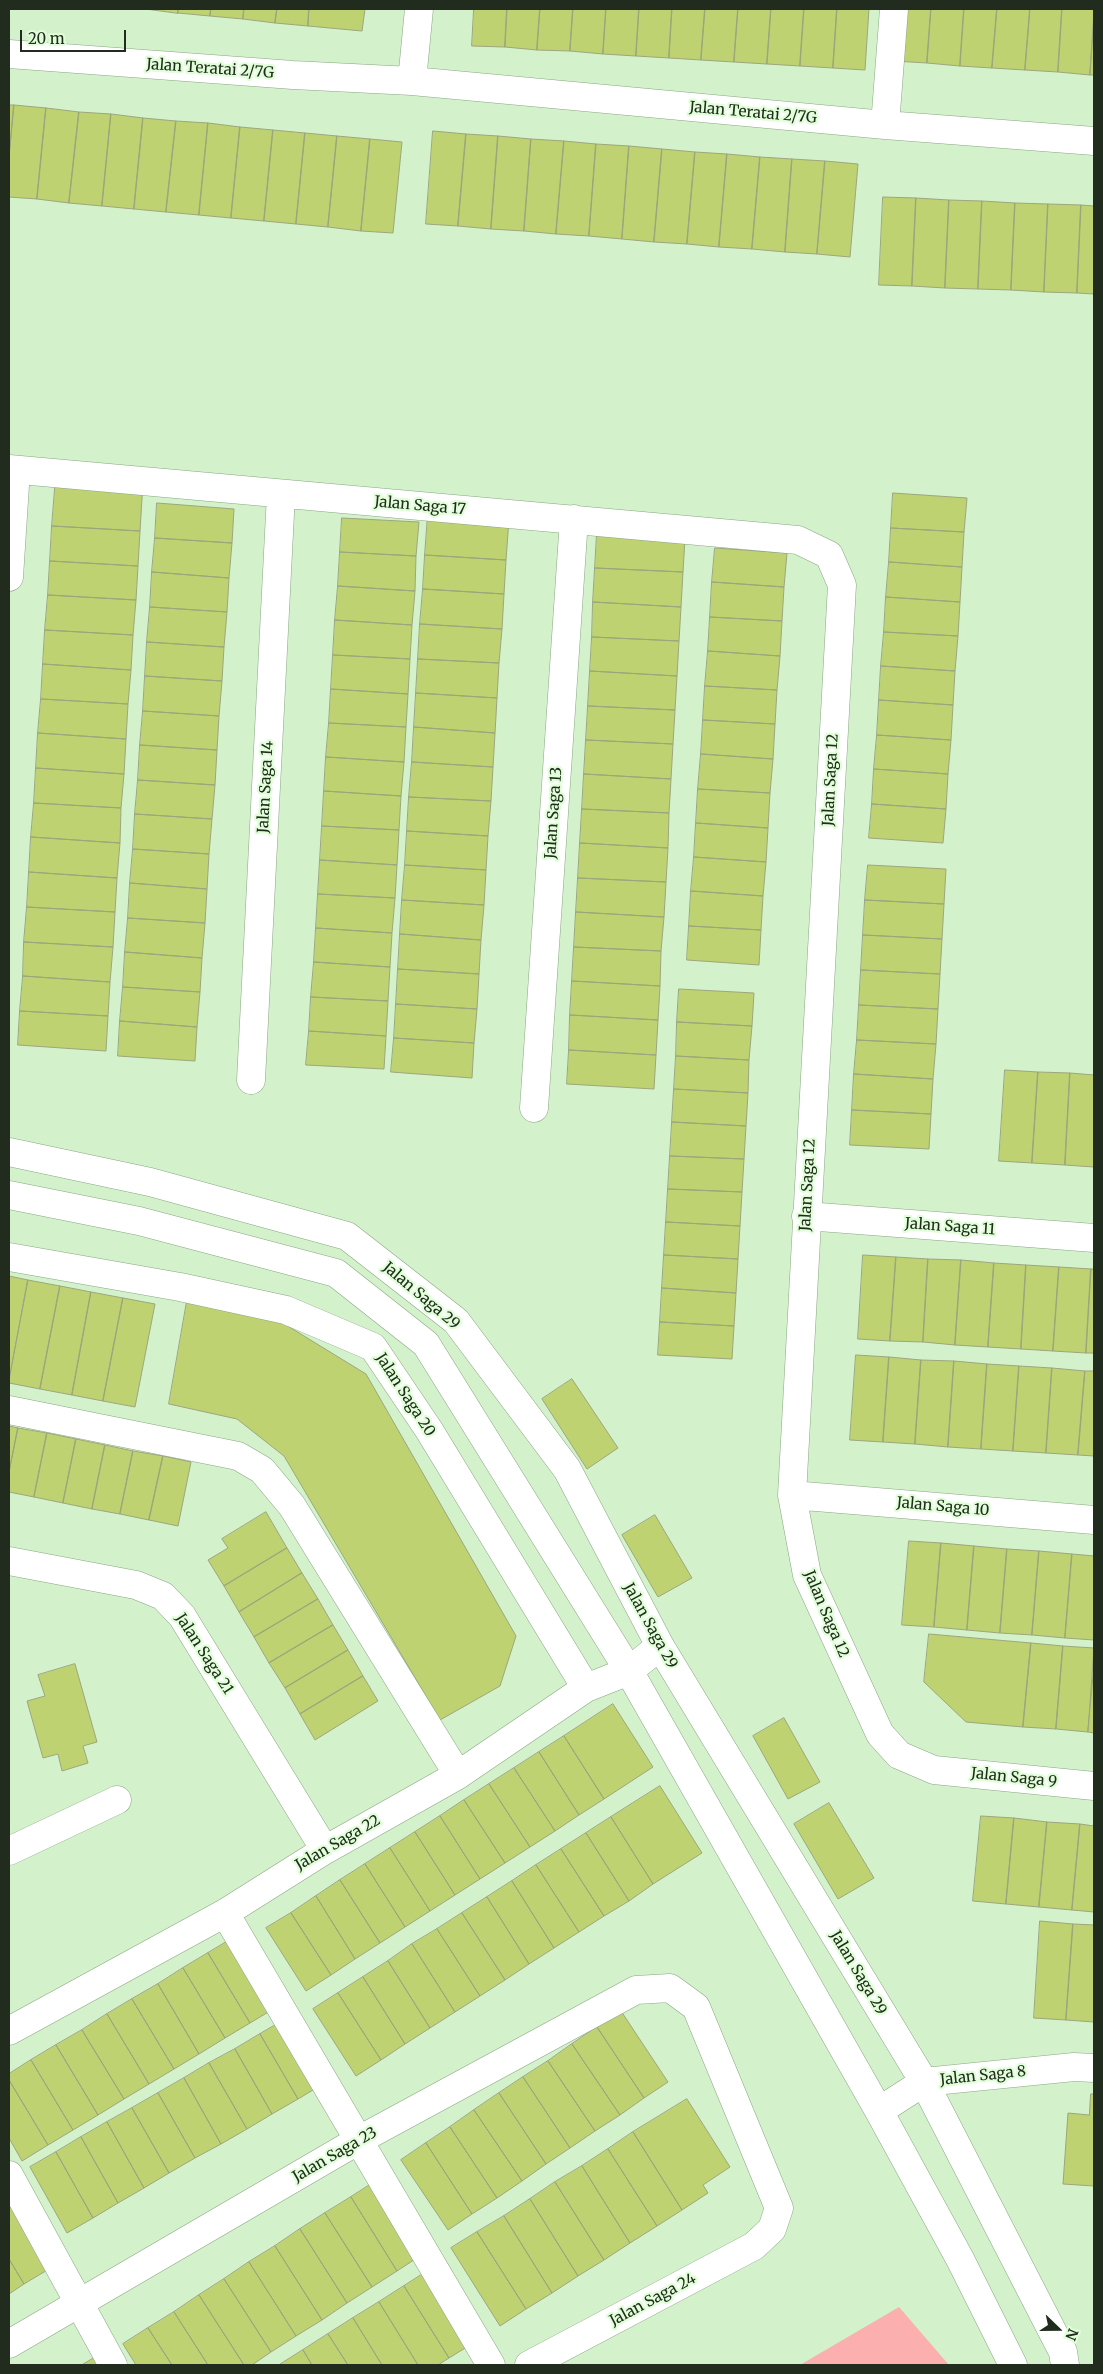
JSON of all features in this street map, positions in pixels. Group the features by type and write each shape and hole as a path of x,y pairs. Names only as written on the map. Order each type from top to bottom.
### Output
{"street":[{"path":"412,81 419,9"},
{"path":"885,125 894,9"},
{"name":"Jalan Teratai 2/7G","path":"9,54 284,75 412,81 885,125 1094,141"},
{"path":"9,577 12,469"},
{"name":"Jalan Saga 17","path":"12,469 281,494 574,518 798,540 828,555"},
{"name":"Jalan Saga 14","path":"251,1080 281,494"},
{"name":"Jalan Saga 13","path":"534,1108 574,518"},
{"name":"Jalan Saga 12","path":"828,555 842,585 792,1495 807,1575 880,1734 898,1755 934,1770"},
{"name":"Jalan Saga 29","path":"9,1152 150,1182 347,1236 456,1321 567,1469 660,1646 924,2082 1063,2352 1065,2365"},
{"path":"9,1195 139,1222 336,1273 426,1344 629,1671 879,2111 960,2259 1013,2365"},
{"name":"Jalan Saga 11","path":"806,1216 1094,1238"},
{"name":"Jalan Saga 20","path":"9,1257 180,1287 286,1310 373,1347 429,1430 586,1688"},
{"path":"9,1410 238,1456 262,1470 292,1506 458,1774"},
{"name":"Jalan Saga 10","path":"792,1495 1094,1520"},
{"name":"Jalan Saga 21","path":"9,1561 136,1585 163,1596 182,1616 325,1850"},
{"name":"Jalan Saga 22","path":"9,2031 224,1913 325,1850 458,1774 586,1688 629,1671 660,1646"},
{"name":"Jalan Saga 9","path":"934,1770 1094,1786"},
{"path":"9,1851 117,1800"},
{"path":"224,1913 491,2365"},
{"name":"Jalan Saga 23","path":"9,2344 359,2140 636,1990 670,1988 696,2006 779,2208 772,2229"},
{"name":"Jalan Saga 8","path":"879,2111 924,2082 1074,2067 1094,2068"},
{"path":"9,2175 113,2365"},
{"name":"Jalan Saga 24","path":"529,2365 754,2246 772,2229"}],"shaded area":[{"path":"899,2307 949,2365 800,2365"}],"building":[{"path":"146,9 178,9 178,13"},
{"path":"178,9 211,9 210,16 178,13"},
{"path":"211,9 244,9 243,19 210,16"},
{"path":"244,9 277,9 275,23 243,19"},
{"path":"277,9 309,9 308,26 275,23"},
{"path":"309,9 365,9 362,31 308,26"},
{"path":"474,9 507,9 505,47 472,46"},
{"path":"507,9 540,9 537,50 505,47"},
{"path":"540,9 573,9 570,51 537,50"},
{"path":"573,9 606,9 603,54 570,51"},
{"path":"606,9 639,9 636,56 603,54"},
{"path":"639,9 672,9 669,58 636,56"},
{"path":"672,9 705,9 701,60 669,58"},
{"path":"705,9 738,9 734,62 701,60"},
{"path":"738,9 771,9 767,64 734,62"},
{"path":"771,9 804,9 800,66 767,64"},
{"path":"804,9 837,9 833,68 800,66"},
{"path":"837,9 869,9 865,70 833,68"},
{"path":"898,9 931,9 927,63 894,61"},
{"path":"931,9 964,9 960,66 927,63"},
{"path":"964,9 997,9 992,68 960,66"},
{"path":"997,9 1030,9 1025,70 992,68"},
{"path":"1030,9 1062,9 1058,72 1025,70"},
{"path":"1062,9 1094,9 1090,75 1058,72"},
{"path":"1094,21 1094,75 1090,75"},
{"path":"9,105 14,105 9,157"},
{"path":"14,105 46,108 37,199 9,197 9,157"},
{"path":"46,108 79,112 69,203 37,199"},
{"path":"79,112 111,114 102,206 69,203"},
{"path":"111,114 143,118 134,209 102,206"},
{"path":"143,118 176,121 166,212 134,209"},
{"path":"176,121 208,123 199,215 166,212"},
{"path":"208,123 240,127 231,218 199,215"},
{"path":"240,127 273,130 264,221 231,218"},
{"path":"273,130 305,133 296,224 264,221"},
{"path":"433,131 466,134 458,226 426,224"},
{"path":"305,133 337,136 328,227 296,224"},
{"path":"466,134 498,136 491,229 458,226"},
{"path":"337,136 370,139 361,231 328,227"},
{"path":"498,136 531,139 524,231 491,229"},
{"path":"370,139 402,142 393,233 361,231"},
{"path":"531,139 564,141 556,234 524,231"},
{"path":"564,141 596,144 589,236 556,234"},
{"path":"596,144 629,146 622,239 589,236"},
{"path":"629,146 662,149 654,242 622,239"},
{"path":"662,149 695,152 687,244 654,242"},
{"path":"695,152 727,154 719,247 687,244"},
{"path":"727,154 760,157 752,249 719,247"},
{"path":"760,157 792,159 785,252 752,249"},
{"path":"792,159 825,161 817,254 785,252"},
{"path":"825,161 858,164 850,257 817,254"},
{"path":"883,197 916,198 912,286 879,285"},
{"path":"916,198 949,200 945,288 912,286"},
{"path":"949,200 982,201 978,289 945,288"},
{"path":"982,201 1015,203 1011,290 978,289"},
{"path":"1015,203 1048,204 1044,292 1011,290"},
{"path":"1048,204 1081,205 1077,293 1044,292"},
{"path":"1081,205 1094,206 1094,294 1077,293"},
{"path":"56,476 143,482 140,531 52,526"},
{"path":"893,493 967,498 964,532 891,528"},
{"path":"429,501 510,506 506,560 425,555"},
{"path":"157,503 234,509 232,543 155,538"},
{"path":"342,518 419,522 416,556 340,552"},
{"path":"52,526 140,531 138,566 50,561"},
{"path":"891,528 964,532 962,567 889,562"},
{"path":"597,533 685,538 683,572 595,568"},
{"path":"155,538 232,543 229,578 152,572"},
{"path":"715,548 787,553 784,587 712,582"},
{"path":"340,552 416,556 415,591 338,586"},
{"path":"425,555 506,560 504,594 423,589"},
{"path":"50,561 138,566 136,600 48,595"},
{"path":"889,562 962,567 960,602 886,597"},
{"path":"595,568 683,572 681,607 593,602"},
{"path":"152,572 229,578 227,612 150,607"},
{"path":"712,582 784,587 782,621 710,617"},
{"path":"338,586 415,591 412,625 335,620"},
{"path":"423,589 504,594 502,629 420,624"},
{"path":"48,595 136,600 133,635 45,630"},
{"path":"886,597 960,602 958,636 884,632"},
{"path":"593,602 681,607 679,641 592,637"},
{"path":"150,607 227,612 224,647 147,642"},
{"path":"710,617 782,621 780,656 708,651"},
{"path":"335,620 412,625 410,659 333,655"},
{"path":"420,624 502,629 499,663 418,659"},
{"path":"45,630 133,635 131,670 43,664"},
{"path":"884,632 958,636 955,671 881,666"},
{"path":"592,637 679,641 677,676 590,671"},
{"path":"147,642 224,647 222,681 145,676"},
{"path":"708,651 780,656 777,690 705,686"},
{"path":"333,655 410,659 408,694 331,689"},
{"path":"418,659 499,663 497,698 416,693"},
{"path":"43,664 131,670 128,704 41,699"},
{"path":"881,666 955,671 953,705 879,700"},
{"path":"590,671 677,676 675,710 588,706"},
{"path":"145,676 222,681 219,716 143,711"},
{"path":"705,686 777,690 775,724 703,720"},
{"path":"331,689 408,694 406,727 329,723"},
{"path":"416,693 497,698 495,733 414,727"},
{"path":"41,699 128,704 126,739 38,733"},
{"path":"879,700 953,705 951,740 877,735"},
{"path":"588,706 675,710 673,744 586,740"},
{"path":"143,711 219,716 217,750 140,745"},
{"path":"703,720 775,724 773,759 701,754"},
{"path":"329,723 406,727 404,762 326,757"},
{"path":"414,727 495,733 493,767 412,762"},
{"path":"38,733 126,739 124,774 36,768"},
{"path":"877,735 951,740 948,774 874,769"},
{"path":"586,740 673,744 671,779 584,774"},
{"path":"140,745 217,750 215,785 138,780"},
{"path":"701,754 773,759 770,793 698,789"},
{"path":"326,757 404,762 401,796 324,791"},
{"path":"412,762 493,767 491,801 409,797"},
{"path":"36,768 124,774 121,808 34,803"},
{"path":"874,769 948,774 946,809 872,804"},
{"path":"584,774 671,779 669,813 582,809"},
{"path":"138,780 215,785 212,819 135,814"},
{"path":"698,789 770,793 768,828 696,823"},
{"path":"324,791 401,796 399,830 322,826"},
{"path":"409,797 491,801 488,836 407,831"},
{"path":"34,803 121,808 120,843 31,837"},
{"path":"872,804 946,809 943,843 869,838"},
{"path":"582,809 669,813 668,848 580,843"},
{"path":"135,814 212,819 209,854 133,849"},
{"path":"696,823 768,828 766,862 694,857"},
{"path":"322,826 399,830 397,865 320,860"},
{"path":"407,831 488,836 486,870 405,865"},
{"path":"31,837 120,843 117,878 29,872"},
{"path":"580,843 668,848 666,882 578,878"},
{"path":"133,849 209,854 207,889 130,883"},
{"path":"694,857 766,862 763,896 691,891"},
{"path":"320,860 397,865 395,898 318,894"},
{"path":"405,865 486,870 484,905 402,900"},
{"path":"868,865 946,869 944,904 865,900"},
{"path":"29,872 117,878 115,912 27,907"},
{"path":"578,878 666,882 664,917 576,912"},
{"path":"130,883 207,889 205,923 128,918"},
{"path":"691,891 763,896 761,930 689,926"},
{"path":"318,894 395,898 392,933 316,928"},
{"path":"402,900 484,905 481,940 400,934"},
{"path":"865,900 944,904 942,939 863,935"},
{"path":"27,907 115,912 113,947 24,942"},
{"path":"576,912 664,917 661,951 574,947"},
{"path":"128,918 205,923 202,958 125,952"},
{"path":"689,926 761,930 759,965 687,960"},
{"path":"316,928 392,933 390,967 314,962"},
{"path":"400,934 481,940 479,974 398,969"},
{"path":"863,935 942,939 940,974 861,970"},
{"path":"24,942 113,947 110,982 23,976"},
{"path":"574,947 661,951 660,986 572,981"},
{"path":"125,952 202,958 200,992 123,987"},
{"path":"314,962 390,967 388,1001 311,997"},
{"path":"398,969 479,974 477,1009 396,1004"},
{"path":"861,970 940,974 938,1009 859,1005"},
{"path":"23,976 110,982 108,1016 20,1011"},
{"path":"572,981 660,986 658,1020 570,1015"},
{"path":"123,987 200,992 197,1027 120,1021"},
{"path":"679,989 754,993 752,1026 677,1022"},
{"path":"311,997 388,1001 386,1036 309,1031"},
{"path":"396,1004 477,1009 474,1043 394,1038"},
{"path":"859,1005 938,1009 936,1044 857,1040"},
{"path":"20,1011 108,1016 106,1051 18,1045"},
{"path":"570,1015 658,1020 656,1055 569,1050"},
{"path":"120,1021 197,1027 195,1061 118,1056"},
{"path":"677,1022 752,1026 749,1060 676,1056"},
{"path":"309,1031 386,1036 384,1069 306,1065"},
{"path":"394,1038 474,1043 472,1078 391,1072"},
{"path":"857,1040 936,1044 933,1079 854,1074"},
{"path":"569,1050 656,1055 654,1089 567,1084"},
{"path":"676,1056 749,1060 748,1093 674,1089"},
{"path":"1005,1070 1038,1072 1032,1163 999,1161"},
{"path":"1038,1072 1070,1073 1065,1165 1032,1163"},
{"path":"1070,1073 1094,1075 1094,1167 1065,1165"},
{"path":"854,1074 933,1079 931,1114 852,1110"},
{"path":"674,1089 748,1093 746,1126 672,1122"},
{"path":"852,1110 931,1114 929,1149 850,1145"},
{"path":"672,1122 746,1126 744,1159 670,1156"},
{"path":"670,1156 744,1159 742,1192 668,1189"},
{"path":"668,1189 742,1192 740,1226 666,1222"},
{"path":"666,1222 740,1226 738,1259 664,1255"},
{"path":"664,1255 738,1259 736,1293 662,1288"},
{"path":"863,1255 896,1257 890,1341 858,1339"},
{"path":"896,1257 928,1259 923,1342 890,1341"},
{"path":"928,1259 961,1260 955,1345 923,1342"},
{"path":"961,1260 994,1263 988,1347 955,1345"},
{"path":"994,1263 1026,1265 1021,1349 988,1347"},
{"path":"1026,1265 1059,1267 1053,1351 1021,1349"},
{"path":"1059,1267 1091,1269 1086,1353 1053,1351"},
{"path":"1091,1269 1094,1269 1094,1353 1086,1353"},
{"path":"9,1276 28,1280 9,1379"},
{"path":"28,1280 60,1286 40,1389 9,1383"},
{"path":"60,1286 91,1292 72,1395 40,1389"},
{"path":"662,1288 736,1293 734,1326 660,1322"},
{"path":"91,1292 123,1298 103,1401 72,1395"},
{"path":"123,1298 155,1304 135,1407 103,1401"},
{"path":"187,1301 273,1317 366,1374 516,1636 500,1686 440,1720 284,1456 237,1419 169,1404"},
{"path":"660,1322 734,1326 732,1359 658,1355"},
{"path":"856,1355 889,1357 883,1442 850,1440"},
{"path":"889,1357 921,1360 915,1444 883,1442"},
{"path":"921,1360 954,1361 948,1447 915,1444"},
{"path":"954,1361 987,1364 981,1449 948,1447"},
{"path":"987,1364 1019,1366 1013,1451 981,1449"},
{"path":"1019,1366 1052,1368 1046,1453 1013,1451"},
{"path":"1052,1368 1085,1371 1078,1455 1046,1453"},
{"path":"1085,1371 1094,1371 1094,1456 1078,1455"},
{"path":"572,1379 618,1448 587,1469 542,1399"},
{"path":"9,1426 18,1428 9,1472"},
{"path":"18,1428 47,1433 34,1497 9,1492 9,1472"},
{"path":"47,1433 76,1439 63,1503 34,1497"},
{"path":"76,1439 105,1445 92,1509 63,1503"},
{"path":"105,1445 133,1451 120,1514 92,1509"},
{"path":"133,1451 163,1456 149,1520 120,1514"},
{"path":"163,1456 191,1462 178,1526 149,1520"},
{"path":"266,1512 287,1548 224,1586 208,1560 228,1548 222,1539"},
{"path":"655,1515 692,1578 658,1597 622,1535"},
{"path":"909,1541 941,1543 934,1627 902,1625"},
{"path":"941,1543 974,1546 967,1630 934,1627"},
{"path":"974,1546 1007,1549 1000,1633 967,1630"},
{"path":"287,1548 302,1573 239,1612 224,1586"},
{"path":"1007,1549 1039,1551 1032,1635 1000,1633"},
{"path":"1039,1551 1072,1554 1065,1638 1032,1635"},
{"path":"1072,1554 1094,1556 1094,1640 1065,1638"},
{"path":"302,1573 318,1599 254,1637 239,1612"},
{"path":"318,1599 333,1625 269,1663 254,1637"},
{"path":"333,1625 348,1650 285,1688 269,1663"},
{"path":"929,1634 1031,1643 1023,1727 966,1722 924,1682"},
{"path":"1031,1643 1063,1646 1056,1729 1023,1727"},
{"path":"1063,1646 1094,1648 1088,1732 1056,1729"},
{"path":"348,1650 363,1676 300,1714 285,1688"},
{"path":"75,1664 97,1742 83,1746 88,1763 62,1771 58,1754 43,1758 27,1701 45,1696 38,1675"},
{"path":"1094,1666 1094,1733 1088,1732"},
{"path":"363,1676 378,1701 315,1740 300,1714"},
{"path":"613,1704 653,1767 604,1799 564,1736"},
{"path":"784,1718 820,1782 788,1799 753,1736"},
{"path":"564,1736 604,1799 579,1815 539,1752"},
{"path":"539,1752 579,1815 555,1831 514,1768"},
{"path":"514,1768 555,1831 530,1847 489,1784"},
{"path":"489,1784 530,1847 505,1863 464,1800"},
{"path":"660,1786 702,1853 653,1884 611,1817"},
{"path":"464,1800 505,1863 480,1879 440,1816"},
{"path":"829,1803 874,1878 838,1899 794,1824"},
{"path":"440,1816 480,1879 455,1895 415,1832"},
{"path":"981,1816 1014,1818 1006,1904 973,1901"},
{"path":"611,1817 653,1884 629,1901 586,1833"},
{"path":"1014,1818 1047,1822 1039,1907 1006,1904"},
{"path":"1047,1822 1080,1824 1072,1910 1039,1907"},
{"path":"1080,1824 1094,1826 1094,1912 1072,1910"},
{"path":"415,1832 455,1895 430,1911 390,1848"},
{"path":"586,1833 629,1901 604,1916 561,1849"},
{"path":"390,1848 430,1911 405,1927 365,1864"},
{"path":"561,1849 604,1916 579,1932 536,1865"},
{"path":"365,1864 405,1927 380,1943 340,1880"},
{"path":"536,1865 579,1932 554,1948 512,1881"},
{"path":"340,1880 380,1943 355,1959 316,1896"},
{"path":"512,1881 554,1948 529,1964 487,1897"},
{"path":"316,1896 355,1959 331,1975 291,1913"},
{"path":"487,1897 529,1964 505,1980 462,1913"},
{"path":"291,1913 331,1975 306,1991 266,1928"},
{"path":"462,1913 505,1980 480,1996 437,1929"},
{"path":"1040,1921 1073,1924 1066,2020 1034,2018"},
{"path":"1073,1924 1094,1925 1094,2022 1066,2020"},
{"path":"437,1929 480,1996 455,2012 412,1944"},
{"path":"233,1938 275,2008 250,2023 208,1953"},
{"path":"412,1944 455,2012 430,2028 388,1961"},
{"path":"208,1953 250,2023 225,2038 183,1968"},
{"path":"388,1961 430,2028 405,2044 363,1977"},
{"path":"183,1968 225,2038 199,2054 158,1984"},
{"path":"363,1977 405,2044 381,2060 338,1993"},
{"path":"158,1984 199,2054 174,2069 132,1999"},
{"path":"338,1993 381,2060 356,2076 313,2009"},
{"path":"132,1999 174,2069 149,2084 107,2014"},
{"path":"621,2011 668,2082 644,2098 597,2027"},
{"path":"107,2014 149,2084 124,2099 82,2030"},
{"path":"286,2019 323,2084 298,2099 260,2034"},
{"path":"597,2027 644,2098 620,2115 572,2044"},
{"path":"82,2030 124,2099 98,2115 56,2045"},
{"path":"260,2034 298,2099 272,2114 235,2049"},
{"path":"572,2044 620,2115 595,2131 548,2061"},
{"path":"56,2045 98,2115 73,2130 31,2060"},
{"path":"235,2049 272,2114 247,2129 209,2063"},
{"path":"31,2060 73,2130 48,2145 9,2080 9,2074"},
{"path":"548,2061 595,2131 570,2148 523,2077"},
{"path":"209,2063 247,2129 221,2144 184,2078"},
{"path":"523,2077 570,2148 546,2164 499,2093"},
{"path":"184,2078 221,2144 195,2158 158,2093"},
{"path":"9,2080 48,2145 22,2161 9,2138"},
{"path":"158,2093 195,2158 169,2173 132,2108"},
{"path":"499,2093 546,2164 522,2181 474,2110"},
{"path":"1091,2094 1094,2094 1094,2186 1063,2184 1068,2113 1089,2115"},
{"path":"687,2099 730,2167 703,2185 708,2193 682,2210 633,2132"},
{"path":"132,2108 169,2173 144,2188 107,2122"},
{"path":"474,2110 522,2181 497,2198 450,2127"},
{"path":"107,2122 144,2188 118,2203 81,2137"},
{"path":"450,2127 497,2198 472,2214 426,2143"},
{"path":"633,2132 682,2210 657,2226 608,2149"},
{"path":"81,2137 118,2203 93,2218 56,2152"},
{"path":"426,2143 472,2214 448,2230 401,2160"},
{"path":"608,2149 657,2226 630,2243 582,2166"},
{"path":"56,2152 93,2218 67,2233 30,2167"},
{"path":"582,2166 630,2243 604,2260 555,2182"},
{"path":"376,2181 423,2254 397,2271 351,2197"},
{"path":"555,2182 604,2260 578,2276 530,2199"},
{"path":"351,2197 397,2271 372,2287 325,2213"},
{"path":"530,2199 578,2276 552,2293 504,2216"},
{"path":"9,2201 49,2269 24,2284 9,2259"},
{"path":"325,2213 372,2287 347,2303 300,2229"},
{"path":"504,2216 552,2293 526,2309 477,2232"},
{"path":"300,2229 347,2303 322,2320 275,2246"},
{"path":"477,2232 526,2309 500,2326 451,2248"},
{"path":"275,2246 322,2320 296,2336 249,2262"},
{"path":"9,2259 24,2284 9,2294"},
{"path":"249,2262 296,2336 271,2352 224,2279"},
{"path":"429,2270 475,2342 449,2358 404,2286"},
{"path":"224,2279 271,2352 252,2365 244,2365 199,2295"},
{"path":"404,2286 449,2358 438,2365 418,2365 379,2302"},
{"path":"199,2295 244,2365 208,2365 174,2312"},
{"path":"379,2302 418,2365 382,2365 353,2318"},
{"path":"174,2312 208,2365 172,2365 148,2328"},
{"path":"353,2318 382,2365 348,2365 328,2334"},
{"path":"148,2328 172,2365 136,2365 123,2344"},
{"path":"328,2334 348,2365 312,2365 303,2350"},
{"path":"303,2350 312,2365 279,2365"},
{"path":"94,2358 99,2365 82,2365"}]}
